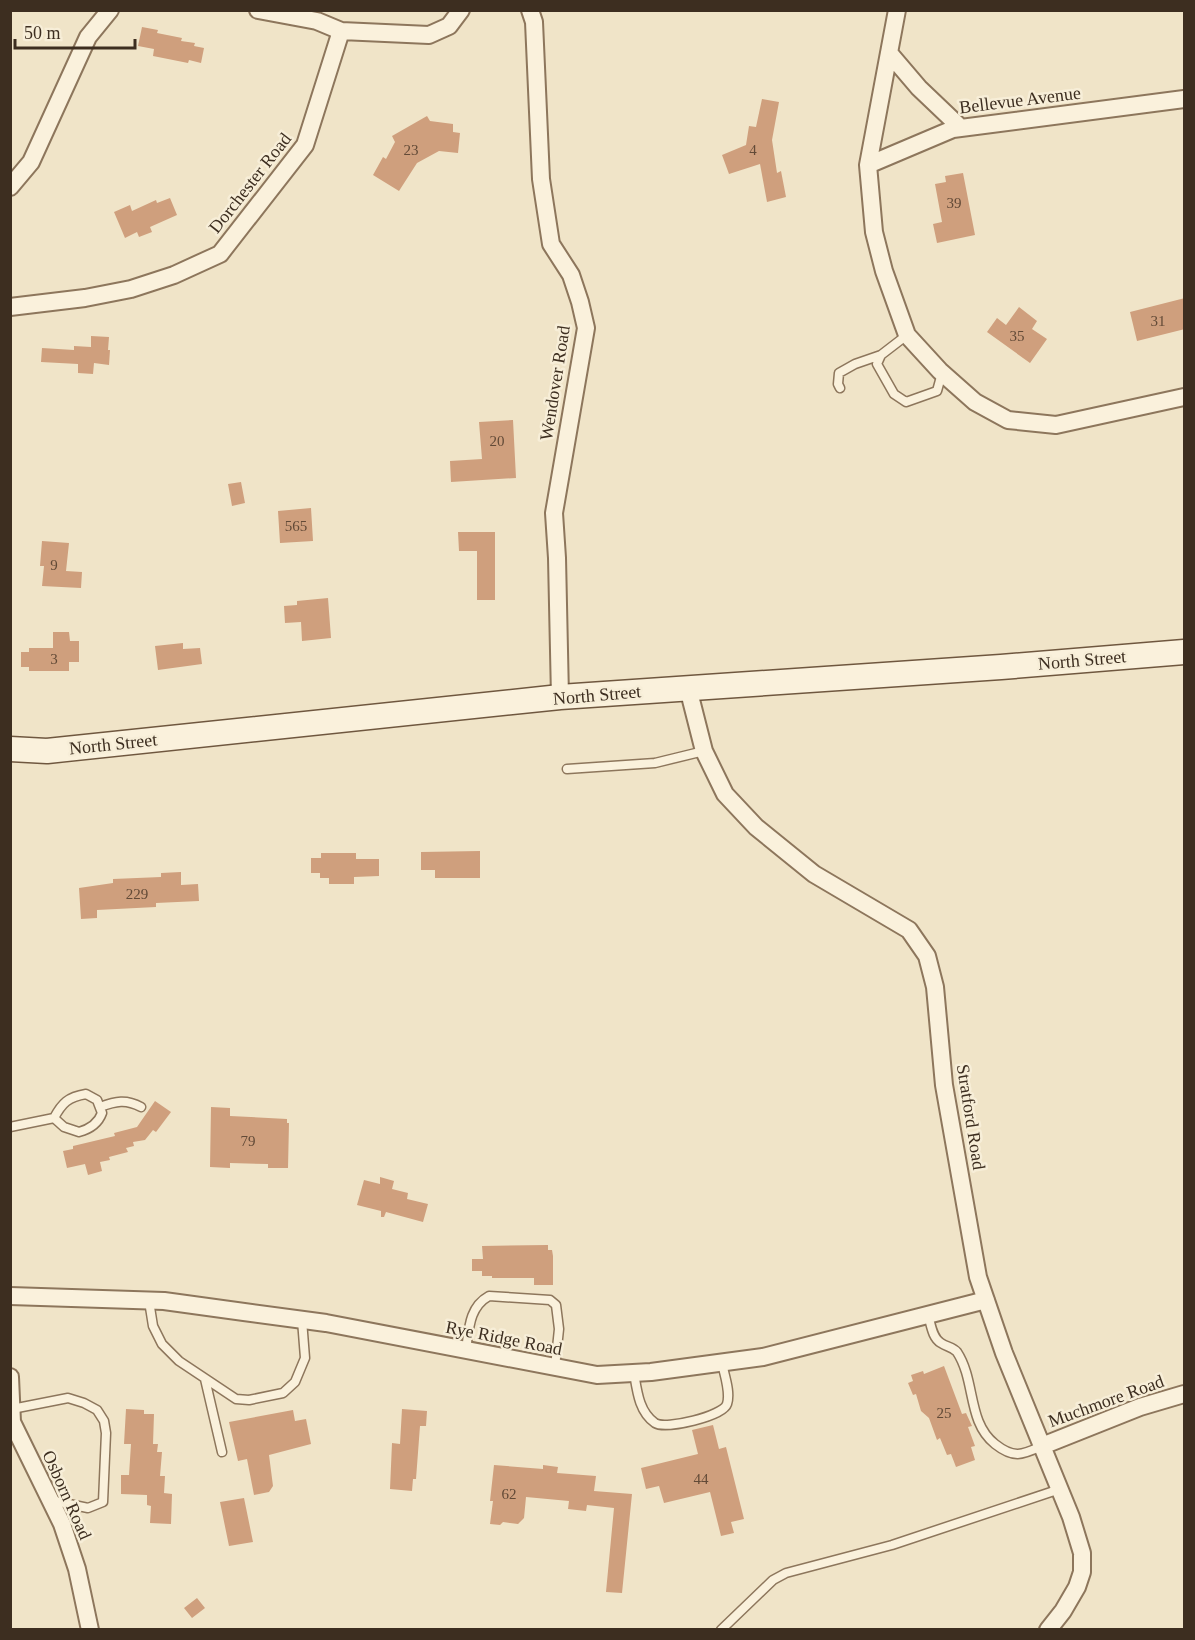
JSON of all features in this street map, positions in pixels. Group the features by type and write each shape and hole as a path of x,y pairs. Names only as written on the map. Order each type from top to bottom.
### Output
{"main road":[{"name":"North Street","path":"10,748 47,751 560,697 1185,652"}],"street":[{"path":"10,187 31,162 88,37 110,10"},
{"path":"258,10 317,21 341,31 429,35 449,26 461,10"},
{"name":"Wendover Road","path":"530,10 534,22 541,179 551,244 571,275 586,328 554,513 560,697"},
{"path":"897,10 868,165 874,232 884,271 907,335 942,373 975,402 1008,420 1056,424 1185,397"},
{"name":"Dorchester Road","path":"10,308 131,289 174,275 220,254 306,145 341,31"},
{"path":"890,54 919,88 962,128"},
{"name":"Bellevue Avenue","path":"868,165 953,129 1185,99"},
{"name":"Stratford Road","path":"688,687 704,751 725,794 756,827 814,874 909,930 927,956 935,987 944,1085 978,1277 1004,1353 1071,1517 1082,1553 1082,1572 1077,1587 1063,1611 1048,1629"},
{"name":"Rye Ridge Road","path":"10,1296 149,1301 302,1320 597,1375 633,1373 763,1357 986,1300"},
{"name":"Osborn Road","path":"10,1377 12,1422 62,1524 77,1569 90,1629"},
{"name":"Muchmore Road","path":"1042,1446 1140,1407 1185,1394"}],"lane":[{"path":"840,388 839,373 855,364 880,355 907,335"},
{"path":"880,355 877,364 894,394 906,402 937,391 942,373"},
{"path":"567,769 654,763 704,751"},
{"path":"10,1127 54,1118 66,1099 86,1094 97,1100 102,1113 100,1120 87,1130 79,1132 64,1127 54,1118"},
{"path":"100,1107 115,1101 130,1101 141,1107"},
{"path":"466,1350 474,1309 482,1300 489,1296 550,1300 556,1305 559,1329 555,1367"},
{"path":"149,1301 153,1326 162,1344 179,1361 236,1399 249,1400 284,1393 295,1382 305,1358 302,1320"},
{"path":"928,1315 935,1337 957,1352 965,1370 972,1403 983,1431 993,1443 1006,1452 1016,1455 1042,1446"},
{"path":"633,1373 639,1402 649,1418 658,1425 667,1426 715,1415 725,1409 728,1396 722,1363"},
{"path":"205,1379 222,1452"},
{"path":"12,1409 68,1398 97,1410 104,1421 106,1433 103,1502 88,1508 50,1500"},
{"path":"722,1629 773,1580 786,1573 892,1545 1060,1489"}],"building":[{"path":"142,27 158,30 157,33 182,38 181,41 195,43 194,46 204,48 201,63 189,60 188,63 153,56 154,49 138,46"},
{"path":"762,99 779,102 772,140 777,173 781,171 786,197 767,202 760,164 729,174 722,155 746,145 749,126 756,127"},
{"path":"427,116 430,121 453,124 453,132 460,133 458,153 439,151 417,163 399,191 373,175 383,157 386,159 395,142 392,136"},
{"path":"963,173 975,235 937,243 933,224 942,222 935,184 946,182 945,176"},
{"path":"170,198 177,215 150,227 152,232 139,237 137,232 125,238 114,212 130,205 132,211 156,200 157,203"},
{"path":"1185,298 1185,329 1137,341 1130,312"},
{"path":"1019,307 1037,321 1032,329 1047,339 1030,363 987,332 997,318 1006,325"},
{"path":"91,336 109,337 108,350 110,350 109,365 94,363 93,374 78,373 78,364 41,362 42,348 74,350 74,346 91,347"},
{"path":"513,420 516,478 451,482 450,461 482,459 479,422"},
{"path":"241,482 245,503 232,506 228,484"},
{"path":"311,508 313,541 280,543 278,511"},
{"path":"458,532 495,532 495,600 477,600 477,551 459,551"},
{"path":"42,541 69,543 66,571 82,572 81,588 42,586 44,566 40,566"},
{"path":"328,598 331,638 302,641 301,622 285,623 284,606 297,605 297,601"},
{"path":"53,632 69,632 70,641 79,641 79,662 69,662 69,671 29,671 29,667 21,667 21,652 29,652 29,648 53,648"},
{"path":"183,643 183,649 200,648 202,664 158,670 155,646"},
{"path":"480,851 480,878 435,878 435,870 421,870 421,852"},
{"path":"321,853 356,853 356,859 379,859 379,876 354,877 354,884 329,884 329,878 320,878 320,873 311,873 311,858 321,858"},
{"path":"181,872 181,885 198,884 199,901 156,903 156,907 97,910 97,918 81,919 79,888 113,883 113,879 161,877 161,873"},
{"path":"155,1101 171,1112 156,1132 153,1130 145,1140 133,1142 134,1146 126,1148 128,1152 100,1162 102,1171 88,1175 85,1164 67,1168 63,1151 137,1127"},
{"path":"211,1107 230,1108 230,1116 287,1119 289,1123 288,1168 268,1168 268,1164 230,1163 230,1168 210,1167"},
{"path":"380,1177 394,1181 392,1189 408,1193 407,1199 428,1204 423,1222 386,1212 384,1217 381,1217 381,1211 357,1205 364,1180 380,1184"},
{"path":"548,1245 548,1250 552,1250 553,1256 553,1285 534,1285 534,1278 492,1278 492,1276 482,1276 482,1271 472,1271 472,1259 483,1259 482,1246"},
{"path":"944,1366 962,1414 966,1413 972,1426 968,1427 975,1446 971,1447 975,1460 956,1467 951,1454 947,1455 940,1438 937,1440 929,1418 921,1411 916,1394 913,1395 908,1383 913,1381 911,1375 923,1371 924,1374"},
{"path":"126,1409 144,1410 144,1414 154,1414 153,1444 158,1444 157,1452 162,1452 160,1476 165,1476 164,1493 172,1494 171,1524 150,1523 151,1506 147,1505 147,1495 121,1494 121,1475 129,1475 131,1444 124,1444"},
{"path":"402,1409 427,1411 426,1426 420,1426 416,1479 413,1479 412,1491 390,1489 392,1443 400,1444"},
{"path":"293,1410 295,1421 306,1419 311,1444 269,1455 273,1486 269,1492 254,1495 247,1459 238,1461 229,1422"},
{"path":"713,1425 719,1449 726,1447 744,1519 731,1522 734,1533 721,1536 710,1492 664,1503 659,1486 646,1489 641,1468 698,1454 692,1430"},
{"path":"494,1465 543,1469 543,1465 558,1467 557,1473 596,1476 594,1491 632,1494 622,1593 606,1592 614,1508 587,1505 586,1511 568,1509 569,1501 526,1497 524,1518 518,1524 503,1522 500,1525 490,1524"},
{"path":"244,1498 253,1542 229,1546 220,1502"},
{"path":"197,1598 205,1608 192,1618 184,1608"}]}
